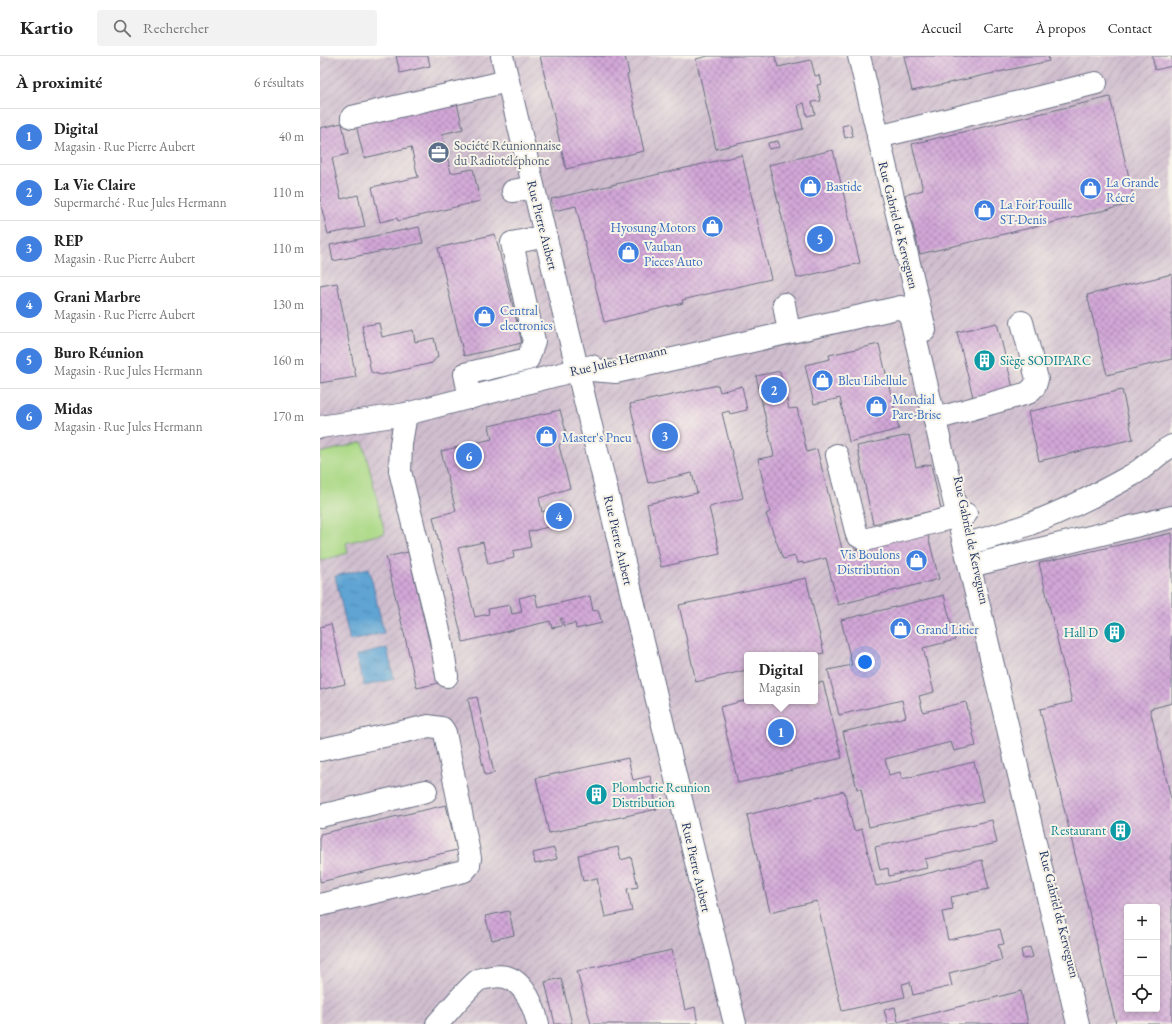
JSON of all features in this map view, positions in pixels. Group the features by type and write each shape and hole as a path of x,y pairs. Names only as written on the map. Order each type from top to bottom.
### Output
{"street":[{"name":"Rue Pierre Aubert","path":"502,56 508,81 523,189 546,236 735,1024"},
{"name":"Rue Gabriel de Kerveguen","path":"860,56 878,137 946,416 962,516 973,542 1021,754 1087,1024"},
{"path":"352,117 508,81"},
{"path":"878,137 1096,83"},
{"path":"470,398 465,374 528,359 534,341 512,244 546,236"},
{"name":"Rue Jules Hermann","path":"320,427 406,414 578,369 785,312 916,294"},
{"path":"578,369 616,372 901,307 910,315 962,516 1078,1024"},
{"path":"946,416 1028,393 1035,386 1037,379 1022,322"},
{"path":"406,414 401,444 400,471 441,639 447,676"},
{"path":"973,542 1005,534 1074,506 1135,473 1172,446"},
{"path":"837,455 857,535 861,539 864,540 962,516"},
{"path":"978,564 1172,517"},
{"path":"320,750 429,726 442,728 445,733 470,858 469,865 464,871 320,905"},
{"path":"320,816 426,791"},
{"path":"438,1024 478,980 494,976 508,977 525,990 535,1012 538,1024"}],"shaded area":[{"path":"320,56 1172,56 1172,1024 320,1024"}],"green space":[{"path":"363,442 385,533 346,543 348,553 320,561 320,453"}],"water":[{"path":"369,568 384,633 350,641 335,576"},
{"path":"387,648 394,679 364,686 356,656"}],"building":[{"path":"396,56 428,56 430,66 400,73"},
{"path":"540,56 625,56 629,74 627,75 644,151 566,169"},
{"path":"708,56 775,56 778,67 811,60 815,76 819,75 821,84 817,85 821,101 812,102 815,114 807,116 804,103 798,105 803,129 716,149 696,59"},
{"path":"904,56 1048,56 1049,61 912,91"},
{"path":"1152,56 1172,56 1172,66 1155,70"},
{"path":"1110,97 1135,203 920,254 905,195 923,190 912,144"},
{"path":"456,99 463,129 442,134 451,173 473,169 480,201 398,221 397,218 380,222 372,187 418,177 411,147 364,158 356,125"},
{"path":"342,123 348,154 332,158 341,199 358,195 365,227 328,234 320,201 320,128"},
{"path":"850,124 853,136 845,138 842,126"},
{"path":"778,141 780,147 769,149 768,143"},
{"path":"833,150 860,263 797,278 769,165"},
{"path":"742,155 771,279 682,300 683,303 604,322 576,206 554,211 551,199"},
{"path":"419,227 423,243 333,261 330,245"},
{"path":"495,234 522,343 464,356 438,248"},
{"path":"1172,274 1172,359 1107,375 1087,295"},
{"path":"337,283 356,377 320,383 320,286"},
{"path":"379,323 382,337 413,330 415,342 434,338 438,356 432,363 381,375 371,372 362,326"},
{"name":"Siège SODIPARC","path":"997,323 1013,388 973,397 957,332"},
{"path":"879,344 899,429 849,442 840,398 814,404 805,365 830,359 829,355"},
{"path":"780,371 789,409 797,408 807,452 817,449 843,553 927,532 939,579 838,605 826,558 803,564 803,562 797,563 795,556 783,559 766,514 770,512 758,459 774,456 756,376"},
{"path":"718,385 720,392 742,386 747,410 730,414 729,411 722,413 743,498 709,507 720,554 661,567 647,504 697,493 692,473 648,483 630,404"},
{"path":"1122,390 1133,439 1039,461 1028,412"},
{"path":"560,410 566,432 559,446 570,488 539,498 542,512 569,505 572,521 528,532 531,547 513,551 514,558 488,564 483,542 458,548 475,617 489,614 488,609 510,605 512,614 522,612 519,598 535,594 538,608 590,596 593,611 598,610 602,623 576,629 575,623 564,626 562,618 560,619 562,626 552,628 550,621 463,642 433,517 456,511 441,451 492,439 489,426"},
{"path":"909,435 916,467 931,464 941,509 873,524 857,446"},
{"path":"1172,533 1172,703 1150,709 1172,803 1172,1024 1116,1024 1040,709 1072,702 1039,563"},
{"path":"408,552 439,683 417,688 386,557"},
{"path":"806,578 824,653 818,654 818,652 744,652 744,671 696,682 679,605"},
{"path":"944,595 955,640 923,648 934,692 919,696 923,712 966,702 976,746 954,751 951,742 885,759 889,775 900,772 902,779 974,762 983,802 869,827 861,789 857,789 843,732 906,717 902,700 839,715 828,670 852,665 841,620"},
{"path":"331,624 345,684 320,690 320,627"},
{"path":"823,682 842,758 738,783 720,707 744,701 744,704 818,704 818,683"},
{"path":"477,697 494,773 485,775 468,699"},
{"name":"Plomberie Reunion Distribution","path":"628,758 633,780 650,776 657,809 549,833 536,778"},
{"path":"844,791 854,831 862,829 876,886 982,860 989,889 951,897 953,910 942,912 948,940 1000,929 1004,944 998,945 1002,960 949,973 952,986 913,995 910,982 902,984 905,997 842,1011 817,901 770,912 747,815"},
{"path":"446,805 457,850 320,882 320,834"},
{"path":"992,820 997,843 925,859 927,868 889,876 888,868 880,870 875,847"},
{"path":"618,847 621,860 631,857 638,887 627,889 632,911 605,917 597,878 583,881 578,855"},
{"path":"554,848 557,859 535,864 533,853"},
{"path":"509,911 514,935 492,940 485,916"},
{"path":"1030,947 1033,957 1023,959 1021,950"},
{"path":"672,950 685,1010 695,1007 698,1024 591,1024 577,971"},
{"path":"561,978 572,1024 555,1024 545,982"},
{"path":"1021,991 1028,1024 888,1024 884,1010 895,1007 898,1022"}],"place":[{"name":"Société Réunionnaise du Radiotéléphone","path":"439,152"},
{"name":"Bastide","path":"810,186"},
{"name":"La Grande Récré","path":"1091,189"},
{"name":"La Foir'Fouille ST-Denis","path":"985,211"},
{"name":"Hyosung Motors","path":"712,227"},
{"name":"Buro Réunion","path":"820,239"},
{"name":"Vauban Pieces Auto","path":"629,253"},
{"name":"Central electronics","path":"485,317"},
{"name":"Siège SODIPARC","path":"985,360"},
{"name":"Bleu Libellule","path":"822,380"},
{"name":"La Vie Claire","path":"774,390"},
{"name":"Mondial Pare-Brise","path":"877,406"},
{"name":"REP","path":"665,436"},
{"name":"Master's Pneu","path":"546,437"},
{"name":"Midas","path":"469,456"},
{"name":"Grani Marbre","path":"559,516"},
{"name":"Vis Boulons Distribution","path":"916,561"},
{"name":"Grand Litier","path":"900,629"},
{"name":"Hall D","path":"1114,632"},
{"name":"Digital","path":"781,732"},
{"name":"Plomberie Reunion Distribution","path":"597,794"},
{"name":"Restaurant","path":"1121,830"}]}
